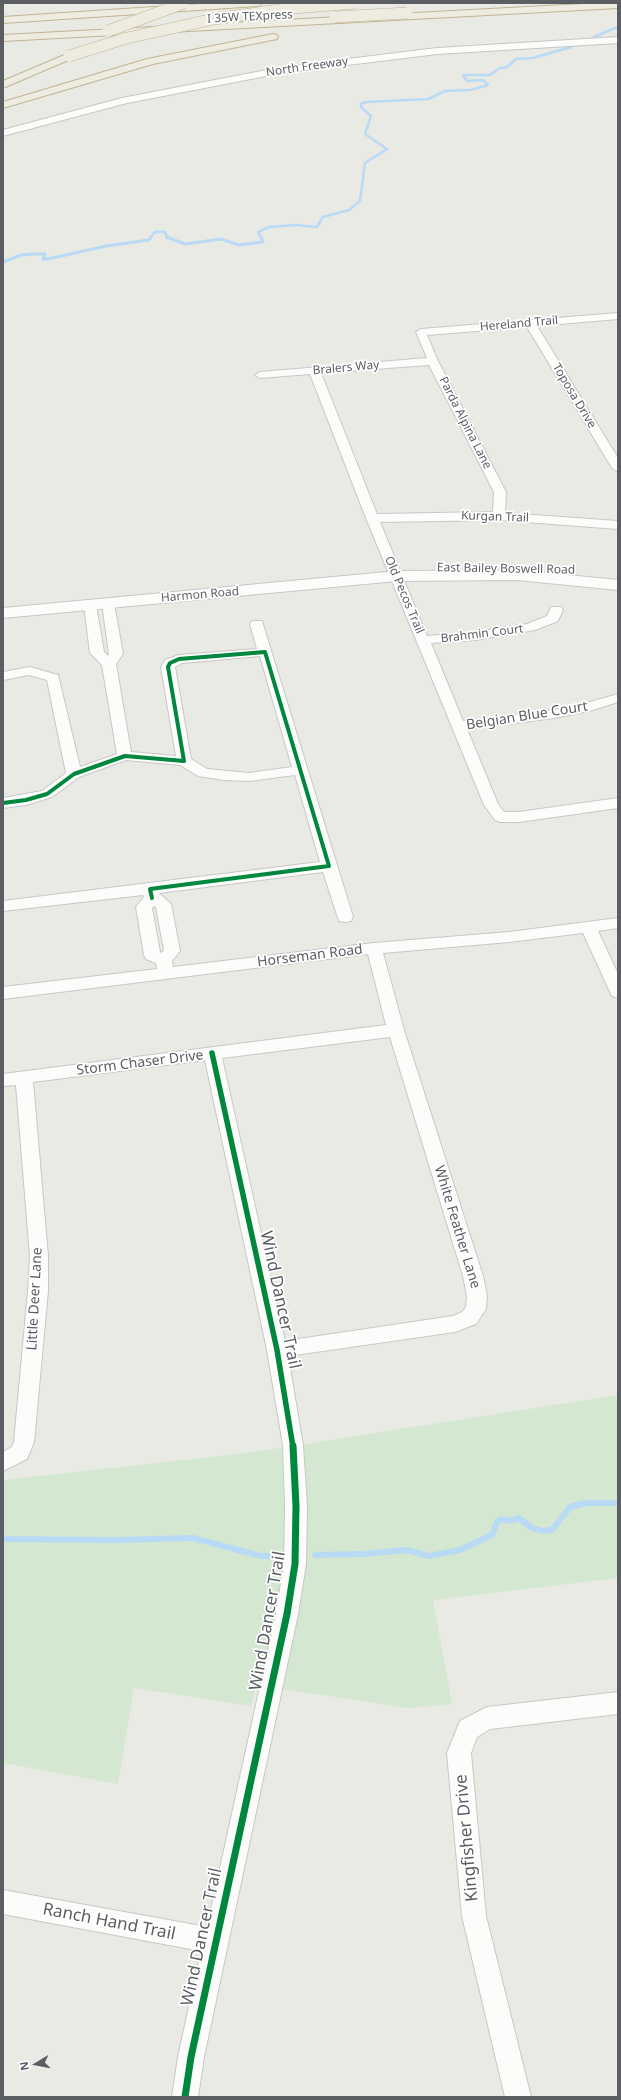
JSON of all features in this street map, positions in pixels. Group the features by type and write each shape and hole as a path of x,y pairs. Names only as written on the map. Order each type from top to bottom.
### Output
{"highway":[{"path":"3,85 122,25 184,3"},
{"path":"3,20 258,3"},
{"path":"3,80 66,54 127,38 214,19 293,8 355,3"},
{"name":"I 35W TEXpress","path":"3,30 496,3"},
{"path":"176,40 224,31 409,9 594,3"},
{"path":"3,14 74,5"},
{"path":"3,38 233,27 618,5"},
{"path":"3,105 151,61 287,35 381,22 542,12 563,8"},
{"name":"I 35W TEXpress","path":"3,27 409,9"},
{"path":"3,98 28,87"}],"main road":[{"name":"North Freeway","path":"3,133 126,100 282,70 437,51 618,40"}],"street":[{"name":"Hereland Trail","path":"421,332 618,316"},
{"name":"Toposa Drive","path":"530,323 618,468"},
{"name":"Parda Alpina Lane","path":"421,332 433,361 500,492 499,516"},
{"name":"Bralers Way","path":"260,375 433,361"},
{"name":"Old Pecos Trail","path":"314,370 372,518 491,805 500,817 519,817 618,803"},
{"path":"606,448 618,446"},
{"name":"Kurgan Trail","path":"372,518 499,516 618,525"},
{"name":"East Bailey Boswell Road","path":"395,572 526,567 618,575"},
{"name":"East Bailey Boswell Road","path":"395,572 517,575 618,585"},
{"name":"Harmon Road","path":"3,602 395,572"},
{"name":"Harmon Road","path":"3,613 395,572"},
{"path":"108,603 116,654 108,664"},
{"path":"90,605 97,653 108,664 125,756"},
{"name":"Brahmin Court","path":"423,640 475,636 530,628 553,618 556,610"},
{"path":"257,624 345,917"},
{"path":"184,761 168,667 170,663 179,659 265,652"},
{"path":"3,676 30,671 42,673 53,678 74,774"},
{"name":"Belgian Blue Court","path":"458,726 554,714 593,706 618,698"},
{"path":"3,803 26,800 47,794 74,774 101,763 125,756 184,761 203,772 224,776 249,777 300,770"},
{"path":"3,906 151,894 329,866"},
{"path":"151,894 144,907 152,955 165,967"},
{"name":"Horseman Road","path":"3,993 165,967 509,936 618,923"},
{"path":"588,926 618,992"},
{"name":"White Feather Lane","path":"277,1350 455,1324 469,1318 476,1309 477,1296 473,1276 396,1030 374,948"},
{"name":"Storm Chaser Drive","path":"3,1080 396,1030"},
{"name":"Wind Dancer Trail","path":"185,2097 191,2058 285,1621 295,1564 296,1506 293,1445 277,1350 212,1053"},
{"name":"Little Deer Lane","path":"3,1462 20,1453 24,1442 38,1291 39,1256 24,1078"},
{"name":"Kingfisher Drive","path":"518,2097 474,1916 459,1753 468,1729 487,1718 618,1703"},
{"name":"Ranch Hand Trail","path":"3,1902 216,1942"}],"green space":[{"path":"618,1395 618,1578 433,1600 452,1704 408,1708 256,1685 251,1706 134,1688 118,1784 3,1763 3,1480 247,1453"}],"waterway":[{"path":"594,37 618,27"},
{"path":"261,238 258,232 269,227 296,225 317,227 323,217 349,210 360,201 365,163 387,149 365,134 371,116 361,107 361,104 366,102 428,99 445,91 470,90 488,85 483,80 467,81 463,75 490,75 500,68 507,67 516,59 533,58 571,47"},
{"path":"150,238 155,232 165,232 167,238"},
{"path":"3,262 21,255 34,254 45,254 43,259 48,259 106,246 149,240 151,237"},
{"path":"167,237 185,244 221,239 239,245 263,242 261,237"},
{"path":"315,1555 363,1554 407,1550 429,1556 460,1550 492,1535 497,1522 501,1519 510,1521 519,1518 532,1528 542,1531 552,1530 570,1507 585,1503 618,1503"},
{"path":"3,1539 116,1540 193,1538 261,1556 272,1556"}],"cycle path":[{"path":"3,803 26,800 47,794 74,774 125,756 184,761 168,667 170,663 179,659 265,652 329,866 150,889 152,898"},
{"path":"185,2097 191,2057 287,1614 295,1564 296,1506 293,1445 277,1350 212,1053"}]}
